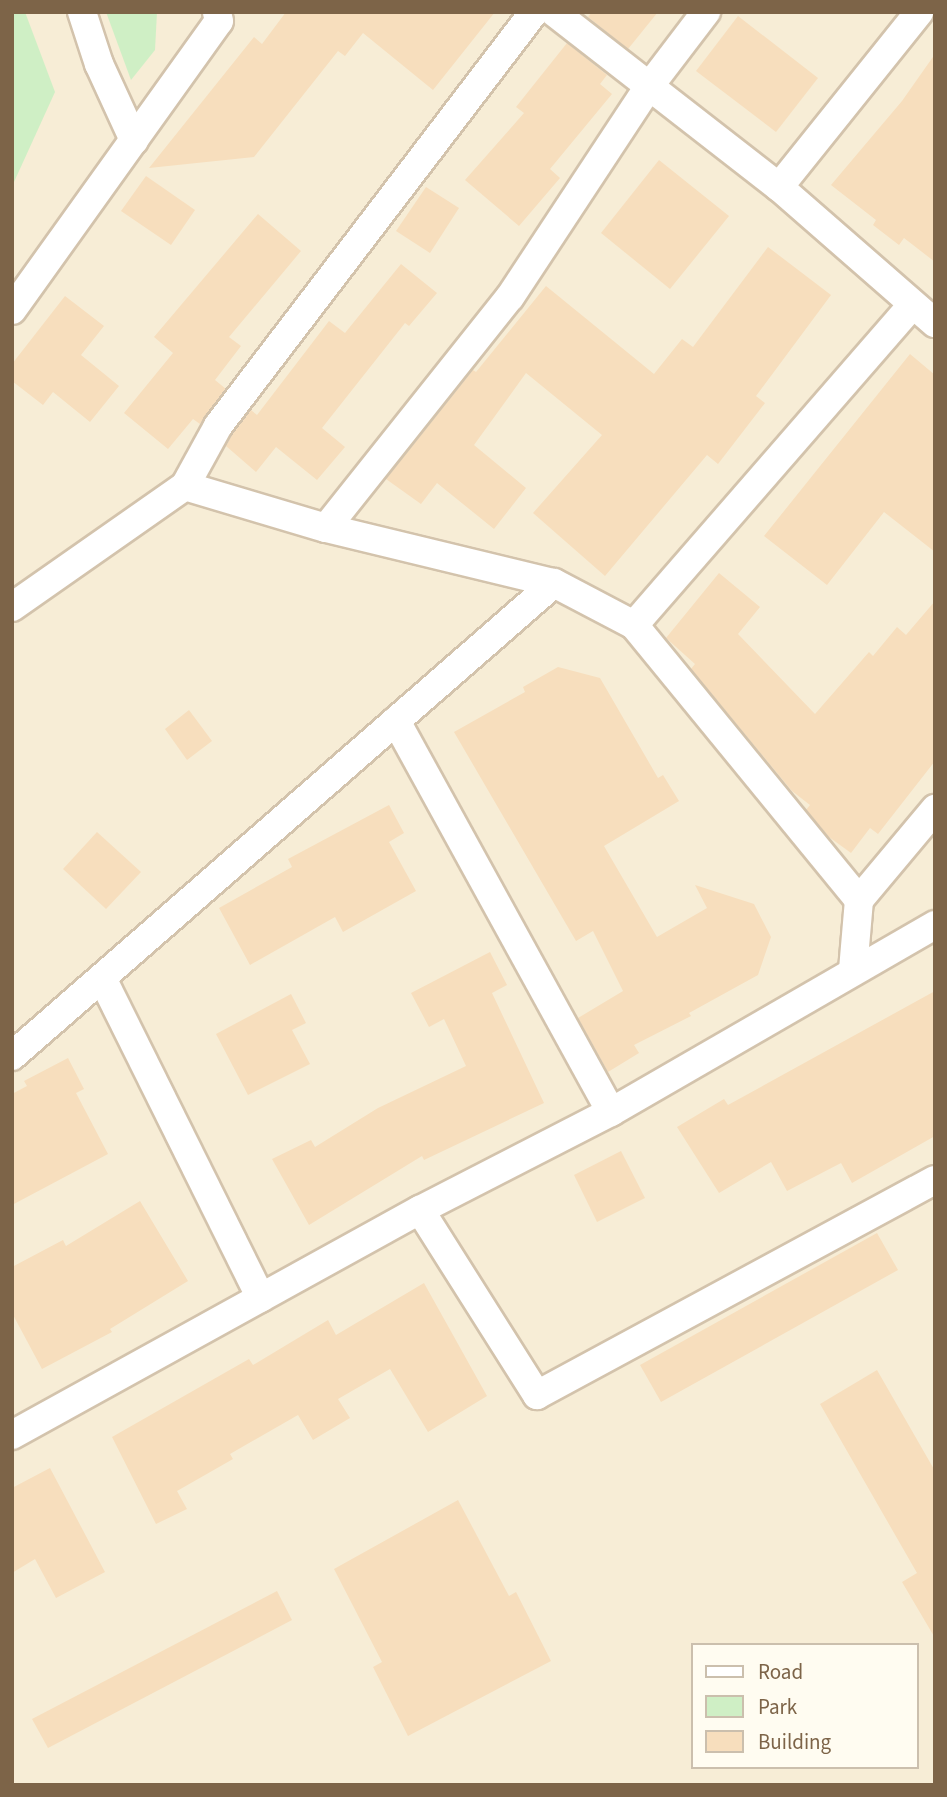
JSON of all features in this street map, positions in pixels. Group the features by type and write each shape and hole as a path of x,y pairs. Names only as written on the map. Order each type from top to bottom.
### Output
{"street":[{"path":"82,12 99,64 134,140"},
{"path":"12,310 219,21 217,12"},
{"path":"12,607 185,486 218,426 534,12"},
{"path":"554,12 648,88 779,187 911,306 935,323"},
{"path":"326,528 510,298 648,88 706,12"},
{"path":"779,187 919,12"},
{"path":"634,625 911,306"},
{"path":"185,486 326,528 554,583 634,625 859,900"},
{"path":"12,1056 554,583"},
{"path":"396,721 611,1112"},
{"path":"853,970 859,900 935,809"},
{"path":"12,1435 420,1210 611,1112 935,925"},
{"path":"102,978 261,1298"},
{"path":"420,1210 537,1395 935,1180"}],"shaded area":[{"path":"12,12 935,12 935,1785 12,1785"}],"green space":[{"path":"12,12 25,12 55,92 14,182"},
{"path":"106,12 157,12 155,50 131,80"}],"building":[{"path":"286,12 495,12 433,90 363,33 345,56 338,51 254,157 149,168 254,37 262,44"},
{"path":"592,12 658,12 628,49 588,17"},
{"path":"738,16 818,78 776,132 696,71"},
{"path":"567,43 607,75 600,84 612,94 550,169 560,178 519,226 465,180 524,113 516,107"},
{"path":"935,54 935,262 904,238 899,245 873,225 876,220 831,185 902,101"},
{"path":"659,160 729,216 670,289 601,233"},
{"path":"146,176 195,210 171,245 121,211"},
{"path":"426,187 459,208 430,253 396,231"},
{"path":"258,214 301,251 229,337 241,346 215,380 226,389 200,424 193,419 168,449 124,413 173,353 154,337"},
{"path":"768,247 831,295 756,396 765,403 718,464 707,455 605,576 533,513 602,435 526,373 474,445 526,488 494,529 437,483 421,504 386,479 473,370 476,372 546,286 654,374 682,339 693,347"},
{"path":"401,264 437,293 409,326 405,323 322,428 345,447 317,480 276,447 256,472 226,446 232,435 251,410 257,415 329,321 345,333"},
{"path":"65,296 104,326 81,355 119,386 90,422 53,392 43,405 12,381 12,364"},
{"path":"910,354 935,375 935,552 884,512 827,585 764,536"},
{"path":"719,573 760,607 738,634 815,714 869,652 873,656 897,627 906,635 935,601 935,761 878,834 870,828 851,853 829,837 806,810 810,805 792,791 691,669 695,664 666,638"},
{"path":"558,667 600,678 658,778 663,775 679,801 604,846 657,937 707,908 695,885 754,904 771,937 758,975 689,1013 691,1016 634,1045 639,1053 608,1072 578,1018 623,991 593,931 576,941 454,732 525,692 523,687"},
{"path":"189,710 212,741 187,760 165,729"},
{"path":"389,805 404,833 389,842 416,891 343,932 335,917 250,965 219,908 292,867 288,859"},
{"path":"97,832 141,872 106,909 63,869"},
{"path":"490,952 507,985 492,993 544,1103 424,1160 422,1156 309,1225 272,1159 311,1140 315,1147 378,1108 466,1066 444,1019 429,1027 411,993"},
{"path":"935,991 935,1136 852,1183 841,1163 787,1191 771,1162 719,1193 677,1127 724,1099 728,1105"},
{"path":"291,994 306,1023 292,1030 310,1064 248,1095 216,1034"},
{"path":"68,1058 84,1089 76,1093 108,1154 12,1205 12,1094 27,1086 24,1081"},
{"path":"621,1151 645,1198 597,1222 574,1175"},
{"path":"140,1201 188,1281 110,1329 112,1332 42,1369 12,1313 12,1267 63,1240 66,1246"},
{"path":"877,1233 898,1270 661,1402 640,1365"},
{"path":"424,1283 487,1396 428,1432 390,1369 338,1399 350,1418 313,1440 298,1415 230,1454 233,1459 177,1491 187,1509 156,1524 112,1437 249,1359 253,1365 328,1320 336,1335"},
{"path":"877,1370 935,1471 935,1638 902,1582 917,1573 820,1404"},
{"path":"50,1468 105,1572 56,1598 35,1559 12,1573 12,1488"},
{"path":"458,1500 509,1596 516,1592 551,1661 408,1736 373,1667 382,1662 334,1569"},
{"path":"277,1591 292,1620 48,1748 32,1719"}]}
